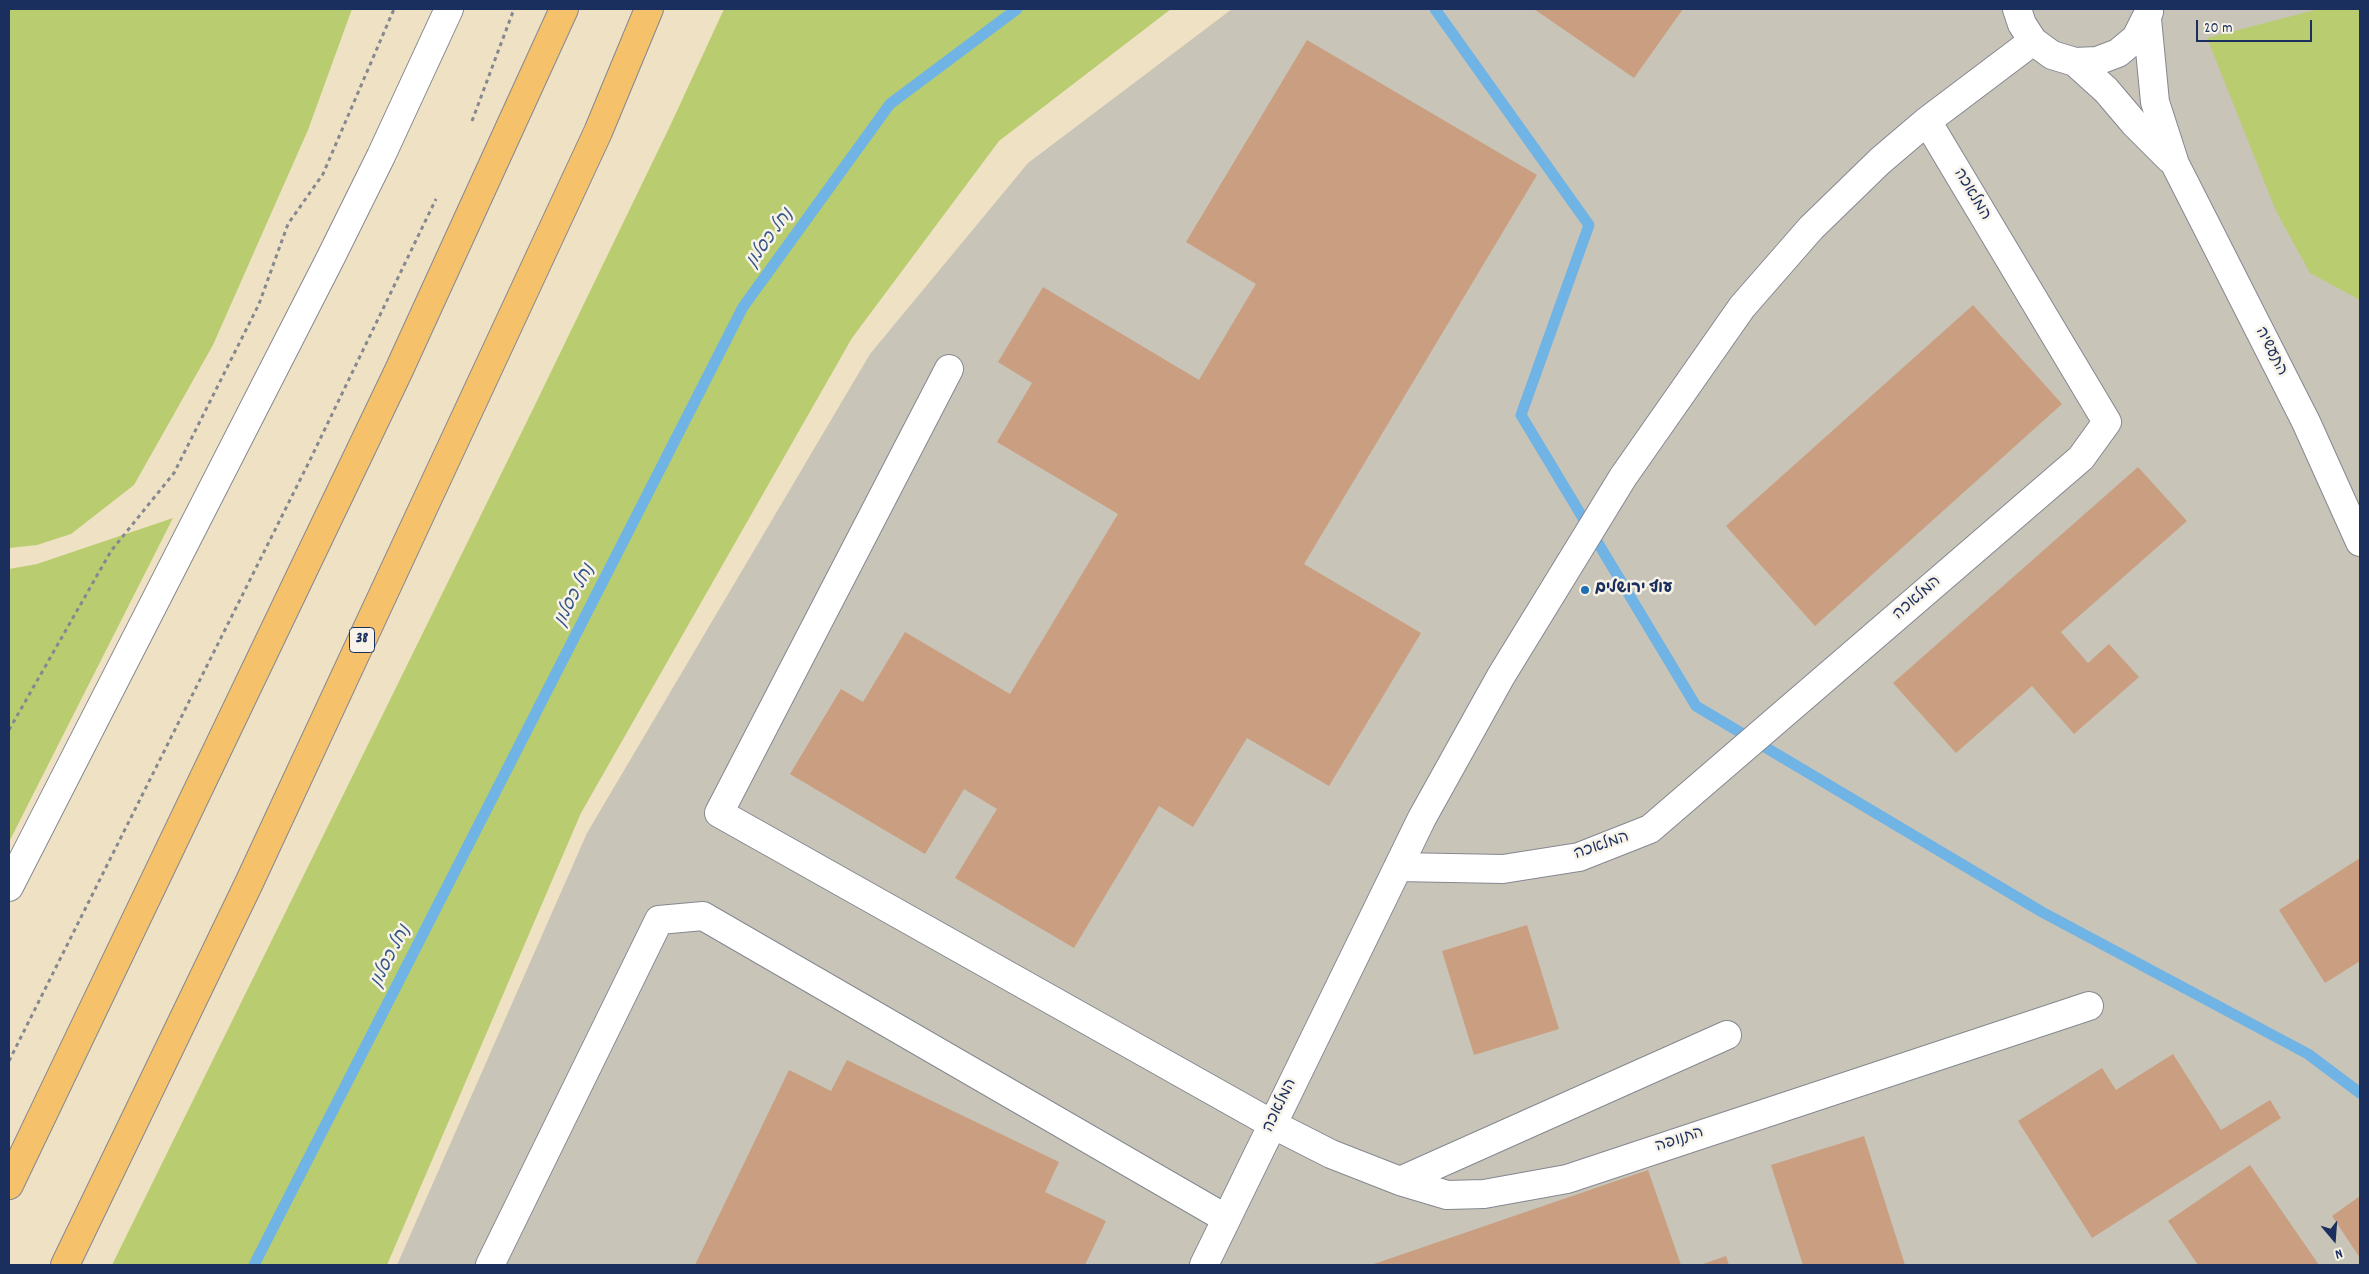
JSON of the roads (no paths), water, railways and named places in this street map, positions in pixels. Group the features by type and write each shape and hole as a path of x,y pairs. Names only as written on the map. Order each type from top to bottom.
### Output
{"highway":[{"path":"9,1185 399,370 564,9"},
{"name":"38","path":"65,1265 254,874 594,141 648,9"}],"street":[{"path":"9,887 330,259 381,156 449,9"},
{"path":"2017,9 2022,24 2033,41 2052,55 2075,62 2097,61 2118,53 2136,38 2148,14"},
{"name":"התעשיה","path":"2148,14 2155,102 2175,164 2306,422 2360,542"},
{"name":"המלאכה","path":"1204,1265 1225,1218 1422,818 1496,685 1623,477 1742,307 1811,228 1880,161 1926,121 2033,41"},
{"name":"התעשיה","path":"2075,62 2106,90 2134,123 2175,164"},
{"name":"המלאכה","path":"1398,867 1513,868 1579,857 1650,830 2081,458 2107,422 1926,121"},
{"name":"התנופה","path":"949,369 719,813 1272,1124 1331,1154 1400,1181 1447,1196 1484,1194 1567,1179 2089,1006"},
{"path":"490,1265 659,920 703,916 1225,1218"},
{"path":"1400,1181 1727,1035"}],"waterway":[{"name":"נחל כסלון","path":"254,1265 743,307 890,104 1017,9"},
{"path":"1435,9 1589,225 1521,415 1696,706 2042,912 2308,1054 2360,1093"}],"place":[{"name":"עוף ירושלים","path":"1585,590"}]}
